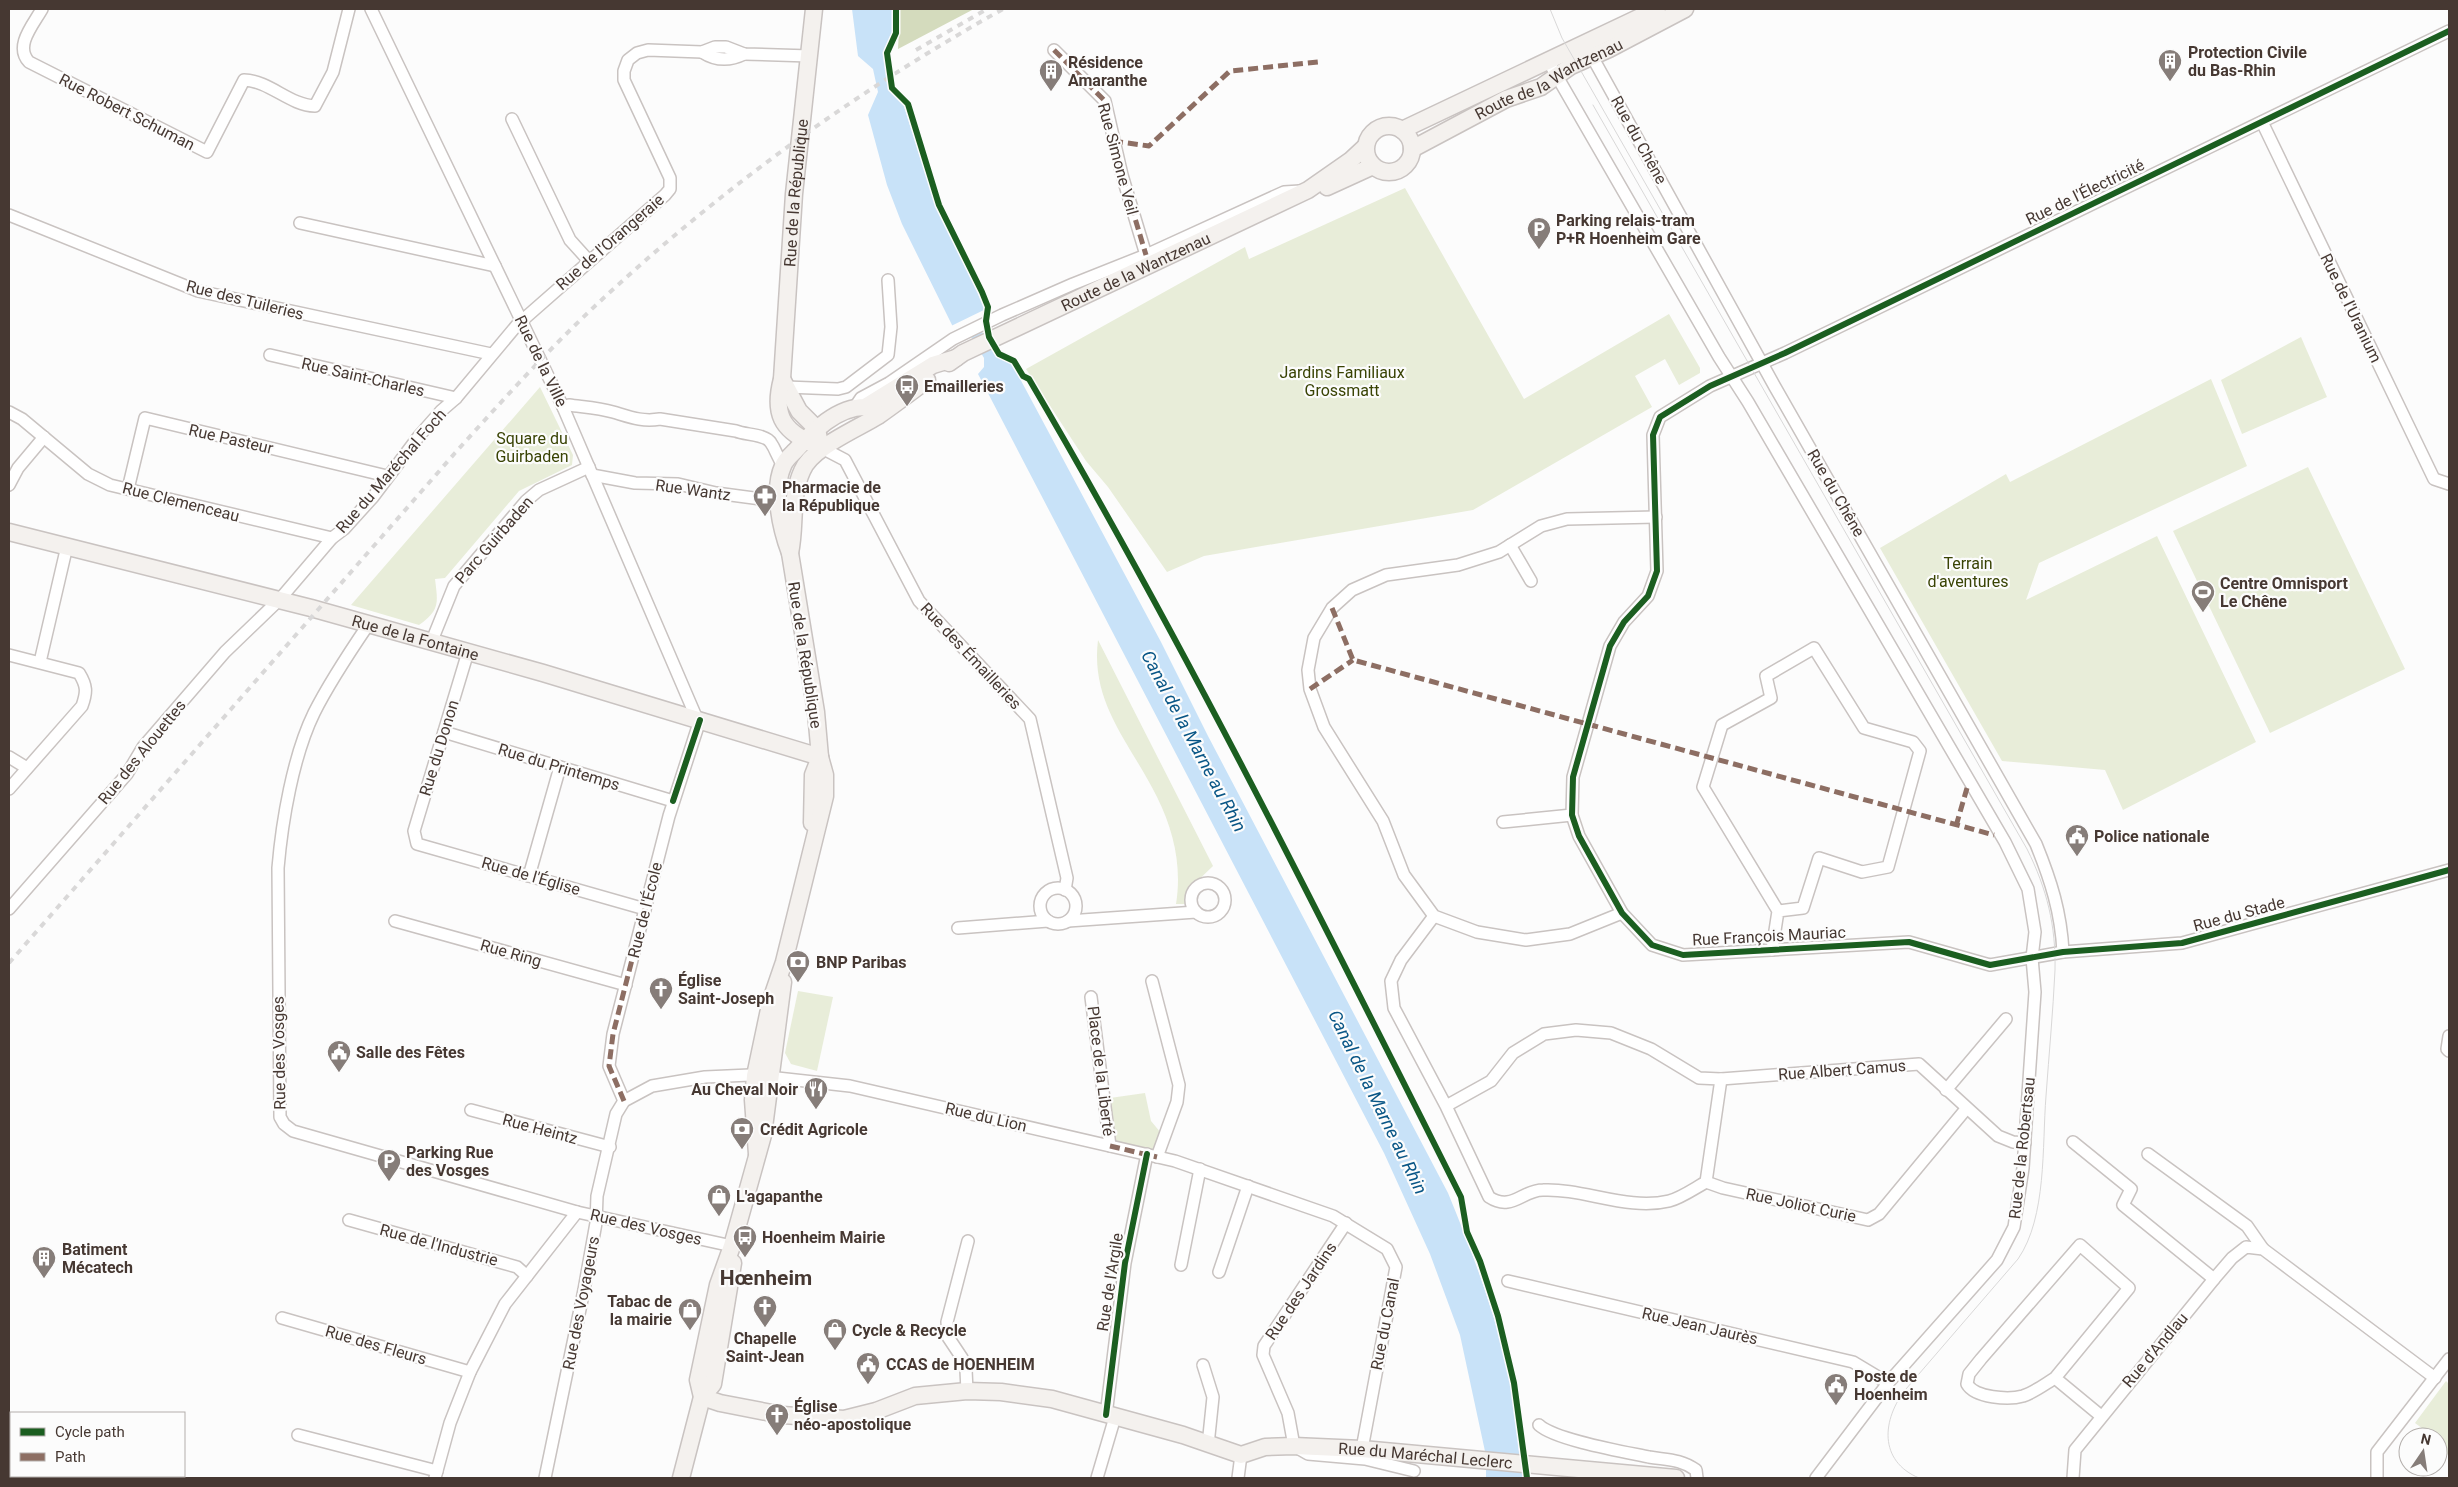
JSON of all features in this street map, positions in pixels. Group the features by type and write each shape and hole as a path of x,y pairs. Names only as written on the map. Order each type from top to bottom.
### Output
{"main road":[{"name":"Rue de la République","path":"784,383 795,185 814,9"},
{"name":"Route de la Wantzenau","path":"1412,149 1506,99 1541,86 1588,49 1657,9"},
{"name":"Route de la Wantzenau","path":"811,435 855,407 866,407 933,365 959,356 1088,292 1174,255 1308,190 1365,148 1367,141 1375,130 1388,126 1402,130 1547,59 1588,49 1685,9"},
{"path":"1365,148 1368,161 1373,166 1386,172 1401,169 1411,157 1412,149 1411,141 1402,130"},
{"name":"Route de la Wantzenau","path":"1308,190 1324,188 1373,166"},
{"name":"Route de la Wantzenau","path":"822,448 876,416 959,356"},
{"path":"784,383 811,435 822,448"},
{"path":"783,465 811,435"},
{"name":"Rue de la République","path":"786,502 802,469 822,448"},
{"name":"Rue de la République","path":"681,1478 702,1397 713,1384 731,1277 732,1246 757,1154 753,1100 762,1076 771,1000 784,962 813,839 820,822 824,796 825,775 820,757 814,694 790,553 794,532 786,502 783,465"},
{"name":"Rue de la Fontaine","path":"9,532 280,599 468,652 820,757"},
{"path":"702,1397 720,1403 782,1415 844,1419 876,1411 916,1396 967,1391 1001,1392 1052,1399 1183,1435 1241,1455"},
{"name":"Rue du Maréchal Leclerc","path":"1241,1455 1265,1447 1294,1446 1362,1449 1676,1478"}],"street":[{"name":"Rue Robert Schuman","path":"42,9 22,45 23,56 29,62 207,152 244,80 257,80 305,105 315,106 333,70 349,9"},
{"name":"Rue de la Ville","path":"371,9 563,407 698,720"},
{"name":"Rue de l'Électricité","path":"1732,377 2449,31"},
{"name":"Rue du Chêne","path":"1588,49 2036,844 2055,892 2062,931 2063,952"},
{"name":"Rue de l'Orangeraie","path":"521,320 666,196 670,189 670,178 624,80 624,71 628,60 636,53 648,50 702,52 718,59 737,57 744,54 810,56"},
{"name":"Rue Simone Veil","path":"1054,50 1105,101 1122,175 1146,256"},
{"name":"Rue du Chêne","path":"1547,59 2020,870 2028,889 2033,910 2035,932 2032,958"},
{"path":"512,120 570,240 590,261"},
{"name":"Rue de l'Uranium","path":"2262,122 2434,479 2449,484"},
{"name":"Route de la Wantzenau","path":"855,407 862,398 889,383 953,339 1002,315 1073,284 1146,256 1284,192 1308,190"},
{"name":"Rue des Tuileries","path":"9,216 198,291 491,354"},
{"path":"300,222 495,266"},
{"path":"784,383 838,389 846,387 888,355 891,327 888,280"},
{"name":"Rue du Maréchal Foch","path":"280,599 332,538 344,529 373,497 387,476 441,412 481,370 491,354 521,320"},
{"name":"Rue Saint-Charles","path":"270,355 456,398"},
{"name":"Rue François Mauriac","path":"1732,377 1710,386 1660,417 1653,435 1656,571 1648,596 1624,622 1610,646 1573,777 1572,815 1579,836 1622,913 1652,945 1683,955 1909,942 1990,965 2032,958"},
{"path":"563,407 569,405 612,412 633,419 648,421 660,419 736,431 746,435 766,438 771,442 776,456 783,465"},
{"name":"Rue Clemenceau","path":"9,412 22,418 88,474 110,485 332,538"},
{"name":"Rue Pasteur","path":"128,489 145,418 387,476"},
{"path":"9,485 18,468 44,437"},
{"name":"Rue des Émailleries","path":"822,448 845,460 919,601 1030,719 1067,878 1065,890 1073,896 1076,906 1074,914 1068,921"},
{"name":"Rue Wantz","path":"591,471 635,483 678,484 716,494 786,502"},
{"name":"Parc Guirbaden","path":"431,643 454,586 526,501 539,490 591,471"},
{"path":"1622,913 1570,934 1526,940 1477,932 1434,916 1404,875 1383,821 1324,727 1310,689 1308,670 1314,638 1332,608 1352,590 1386,575 1458,565 1499,552 1541,526 1566,519 1656,517"},
{"path":"40,662 67,546"},
{"path":"1510,546 1531,581"},
{"name":"Rue des Alouettes","path":"9,909 127,774 143,746 225,652 280,599"},
{"name":"Rue des Vosges","path":"368,625 325,693 308,727 296,762 280,842 280,1118 293,1131 577,1212 595,1214 732,1246"},
{"path":"1772,950 1778,911 1704,787 1722,725 1771,698 1766,676 1814,648 1864,728 1913,742 1920,750 1888,867 1862,872 1819,858 1803,908 1778,911"},
{"name":"Rue du Donon","path":"417,844 414,831 468,652"},
{"path":"9,655 79,673 86,684 87,694 82,706 9,789"},
{"name":"Rue de l'École","path":"624,1101 609,1066 613,1034 674,801 698,720"},
{"name":"Rue du Printemps","path":"444,732 674,801"},
{"path":"9,757 27,768"},
{"path":"530,876 560,767"},
{"path":"1503,822 1572,815"},
{"name":"Rue de l'Église","path":"417,844 645,909"},
{"name":"Rue du Stade","path":"2032,958 2063,952 2182,943 2449,870"},
{"path":"1048,921 1041,912 1040,906 1044,895 1053,889 1065,890"},
{"path":"958,928 1048,921 1058,924 1068,921 1196,912"},
{"path":"1434,916 1401,960 1391,982 1394,1008 1446,1106 1489,1197 1497,1202 1513,1202 1541,1189 1647,1204 1670,1201 1706,1182 1721,1079"},
{"name":"Rue Ring","path":"396,921 626,985"},
{"name":"Rue de la Robertsau","path":"1816,1478 1888,1383 2003,1252 2017,1217 2025,1143 2035,992 2032,958"},
{"path":"1152,981 1179,1085 1177,1102 1152,1155"},
{"name":"Place de la Liberté","path":"1091,997 1110,1146"},
{"path":"1946,1090 2006,1019"},
{"name":"Rue Albert Camus","path":"1446,1106 1491,1081 1513,1053 1544,1034 1576,1030 1611,1033 1651,1049 1699,1078 1721,1079 1918,1064 1998,1136 2013,1142 2025,1143"},
{"path":"2449,1036 2447,1049 2449,1051"},
{"path":"624,1101 652,1086 705,1077 762,1076"},
{"name":"Rue du Lion","path":"762,1076 850,1086 1152,1155 1200,1169 1333,1216 1346,1223"},
{"name":"Rue des Voyageurs","path":"545,1478 584,1290 596,1223 595,1214 616,1114 624,1101"},
{"name":"Rue Joliot Curie","path":"1706,1182 1723,1188 1868,1220 1879,1214 1966,1108"},
{"name":"Rue Heintz","path":"471,1110 610,1147"},
{"path":"2073,1142 2131,1189 2123,1205 2214,1279"},
{"path":"2148,1154 2248,1226 2263,1249 2435,1378"},
{"name":"Rue de l'Argile","path":"1096,1478 1110,1416 1110,1380 1125,1263 1152,1155"},
{"path":"1180,1265 1200,1169"},
{"path":"1219,1272 1248,1186"},
{"path":"298,1435 436,1475 450,1423 470,1372 505,1304 577,1212"},
{"name":"Rue de l'Industrie","path":"348,1220 517,1267 527,1276"},
{"name":"Rue des Jardins","path":"1294,1446 1288,1413 1263,1355 1264,1346 1346,1223"},
{"name":"Rue du Canal","path":"1346,1223 1387,1249 1396,1267 1362,1449"},
{"path":"967,1391 966,1370 962,1358 948,1337 947,1322 968,1240"},
{"path":"2080,1245 2130,1288 2055,1378 2032,1392 2016,1397 1978,1393 1969,1387 1967,1380 1969,1374 1981,1359 2080,1245"},
{"name":"Rue d'Andlau","path":"2073,1478 2075,1450 2214,1279 2232,1258 2246,1247 2263,1249"},
{"name":"Rue Jean Jaurès","path":"1508,1281 1853,1362 1888,1383"},
{"name":"Rue des Fleurs","path":"282,1318 470,1372"},
{"path":"2377,1478 2377,1452 2449,1359"},
{"path":"1203,1365 1213,1397 1208,1445"},
{"path":"2055,1378 2101,1416"},
{"path":"1538,1425 1549,1432 1569,1438 1649,1457 1685,1462 1696,1470 1697,1478"},
{"name":"Rue du Maréchal Leclerc","path":"1294,1446 1308,1454 1365,1459 1414,1470"},
{"path":"1238,1478 1241,1455"}],"green space":[{"path":"900,9 974,9 898,49"},
{"name":"Jardins Familiaux Grossmatt","path":"1405,188 1524,399 1669,314 1700,368 1700,373 1679,385 1665,359 1635,376 1652,407 1473,510 1204,556 1167,572 1108,487 1086,461 1026,369 1245,247 1249,259"},
{"path":"2301,337 2327,397 2242,434 2221,380"},
{"name":"Terrain d'aventures","path":"2211,379 2247,466 2039,563 2026,600 2157,536 2256,742 2123,810 2105,770 2002,761 1880,548 2006,474 2010,482"},
{"name":"Square du Guirbaden","path":"540,387 573,455 572,465 519,491 445,578 435,579 436,605 431,615 419,625 351,605"},
{"path":"2308,467 2405,669 2270,733 2173,531"},
{"path":"1098,640 1213,866 1189,889 1186,904 1176,904 1178,890 1177,863 1172,836 1163,810 1106,704 1100,684 1097,663"},
{"path":"798,991 833,997 817,1071 791,1064 785,1053"},
{"path":"1145,1093 1151,1121 1161,1133 1155,1151 1116,1142 1110,1098"},
{"path":"2446,1381 2449,1384 2448,1455 2448,1427 2420,1427 2415,1423"}],"water":[{"name":"Canal de la Marne au Rhin","path":"852,9 894,9 892,35 886,46 884,57 889,87 902,100 934,201 986,309 981,324 983,335 996,353 1011,362 1161,642 1208,736 1448,1193 1481,1278 1507,1366 1523,1478 1486,1478 1486,1456 1460,1335 1430,1254 1384,1153 978,374 984,367 984,358 969,333 954,329 902,224 887,185 868,115 878,92 873,69 858,56"}],"pier":[{"path":"988,308 983,325 961,332 951,331 949,327"}],"tram line":[{"path":"1550,9 1562,38 2027,849 2040,879 2049,908 2054,938 2055,970 2039,1202 2034,1223 2018,1259 1906,1389 1892,1413 1888,1438 1891,1450 1896,1461 1906,1471 1919,1478"},
{"path":"1593,105 1660,222"}],"railway":[{"path":"916,50 987,9"},
{"path":"9,963 455,453 577,323 690,222 790,145 894,74 1003,9"}],"marked path":[{"path":"1054,50 1105,101 1122,175 1146,255"},
{"path":"1113,141 1149,146 1230,71 1318,62"},
{"path":"1332,608 1353,660 1994,835"},
{"path":"1310,689 1353,660"},
{"path":"1956,826 1967,788"},
{"path":"624,1101 609,1066 613,1034 645,909"},
{"path":"1110,1146 1157,1157"}],"cycle path":[{"path":"896,9 896,33 887,53 892,88 908,104 939,205 988,307 986,321 989,337 999,354 1014,361 1023,376 1029,379 1143,580 1252,785 1461,1197 1467,1232 1480,1261 1498,1316 1514,1383 1527,1478"},
{"path":"2449,31 1785,353 1710,386 1660,417 1653,435 1657,571 1648,596 1624,622 1610,646 1573,777 1572,815 1579,836 1622,913 1652,945 1683,955 1909,942 1990,965 2063,952 2182,943 2449,870"},
{"path":"673,801 700,720"},
{"path":"1106,1415 1125,1263 1147,1154"}],"place":[{"name":"Protection Civile du Bas-Rhin","path":"2170,82"},
{"name":"Résidence Amaranthe","path":"1051,92"},
{"name":"Parking relais-tram P+R Hoenheim Gare","path":"1539,250"},
{"name":"Emailleries","path":"907,407"},
{"name":"Pharmacie de la République","path":"765,517"},
{"name":"Centre Omnisport Le Chêne","path":"2203,613"},
{"name":"Police nationale","path":"2077,857"},
{"name":"BNP Paribas","path":"798,983"},
{"name":"Église Saint-Joseph","path":"661,1010"},
{"name":"Salle des Fêtes","path":"339,1073"},
{"name":"Au Cheval Noir","path":"816,1110"},
{"name":"Crédit Agricole","path":"742,1150"},
{"name":"Parking Rue des Vosges","path":"389,1182"},
{"name":"L'agapanthe","path":"719,1217"},
{"name":"Hoenheim Mairie","path":"745,1258"},
{"name":"Batiment Mécatech","path":"44,1279"},
{"name":"Chapelle Saint-Jean","path":"765,1328"},
{"name":"Tabac de la mairie","path":"690,1331"},
{"name":"Cycle & Recycle","path":"835,1351"},
{"name":"CCAS de HOENHEIM","path":"868,1385"},
{"name":"Poste de Hoenheim","path":"1836,1406"},
{"name":"Église néo-apostolique","path":"777,1436"}],"district":[{"name":"Hœnheim","path":"766,1278"}]}
